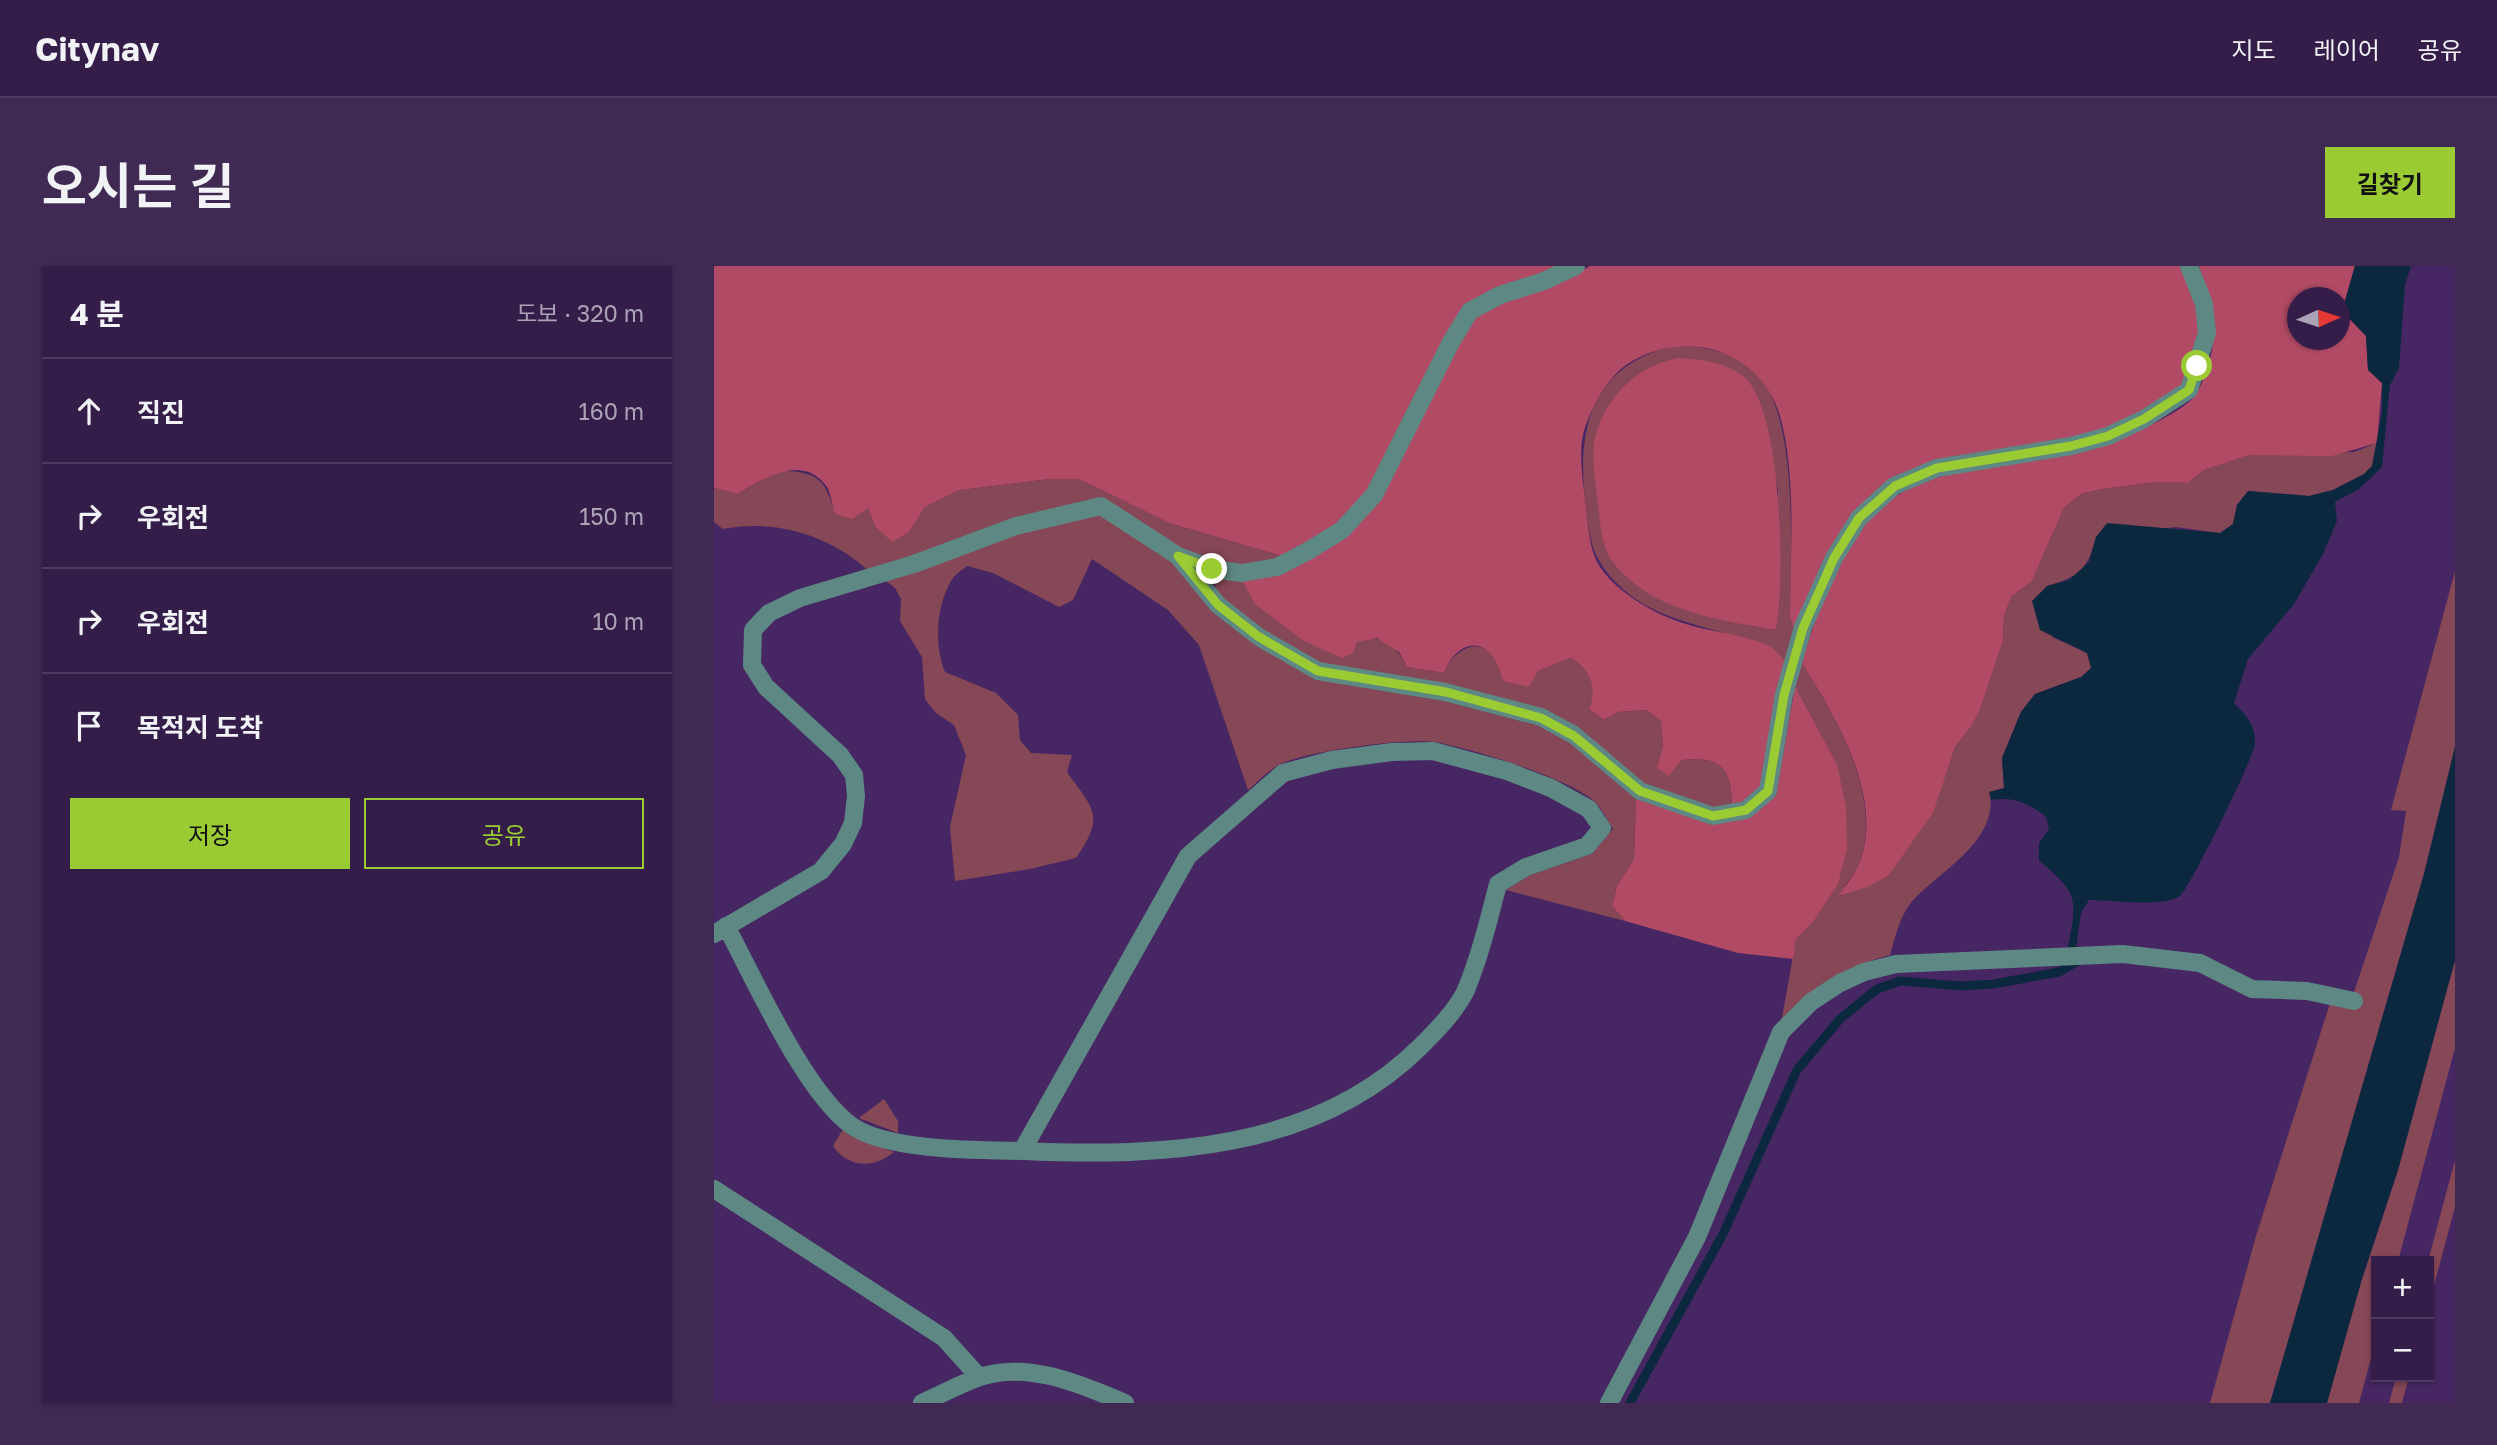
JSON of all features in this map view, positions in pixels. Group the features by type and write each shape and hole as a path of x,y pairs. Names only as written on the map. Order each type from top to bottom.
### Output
{"street":[{"path":"1022,1152 1188,856 1283,773 1344,758 1433,751 1507,771 1551,788 1589,809 1602,828 1587,846 1526,866 1498,884 1465,992 1437,1030 1396,1070 1346,1102 1298,1126 1237,1140 1160,1150 1073,1154 1022,1152 896,1143 853,1127 820,1095 720,930 821,871 843,844 853,823 856,796 853,775 840,755 766,687 752,665 753,630 769,613 800,598 914,564 1016,526 1101,506 1178,556 1212,569 1242,573 1277,567 1342,530 1374,495 1451,342 1471,311 1500,295 1544,281 1576,266"},
{"path":"1178,556 1218,605 1259,637 1318,671 1446,692 1541,718 1574,736 1640,791 1713,816 1746,810 1768,791 1784,695 1803,628 1834,558 1859,518 1895,486 1937,468 2071,446 2108,436 2144,419 2189,390 2207,333 2204,304 2189,266"},
{"path":"1609,1403 1697,1237 1782,1032 1811,1002 1840,983 1864,972 1896,964 2123,954 2200,963 2252,989 2306,991 2354,1001"},
{"path":"714,1189 944,1338 979,1377"},
{"path":"922,1403 979,1377 1018,1371 1097,1391 1125,1403"}],"shaded area":[{"path":"714,266 1564,266 1466,307 1369,491 1338,525 1285,557 1169,523 1079,479 1050,479 960,490 925,507 909,532 892,542 875,526 868,508 852,519 835,514 827,487 807,472 783,472 738,494 714,488"},
{"path":"1590,266 2185,266 2203,332 2185,387 2107,432 1935,464 1856,516 1796,637 1790,617 1789,464 1780,416 1770,393 1756,374 1738,360 1717,351 1695,347 1671,347 1648,353 1619,371 1595,404 1584,431 1581,447 1589,534 1600,567 1629,596 1655,611 1693,626 1760,642 1774,650 1788,665 1764,789 1732,808 1727,774 1715,763 1695,759 1681,760 1669,776 1657,768 1663,747 1661,721 1647,710 1618,712 1604,720 1589,709 1593,694 1590,680 1578,662 1571,658 1538,671 1529,687 1503,681 1492,656 1485,649 1476,646 1468,646 1459,651 1444,673 1407,667 1399,652 1377,638 1357,642 1353,653 1342,658 1304,641 1255,604 1242,580 1346,534 1475,316"},
{"path":"2199,266 2355,266 2349,287 2287,287 2287,350 2350,350 2350,319 2366,336 2368,370 2382,383 2377,443 2332,456 2249,455 2204,470 2188,483 2156,482 2102,489 2081,494 2064,508 2032,581 2011,597 2004,616 2003,641 1980,710 1955,747 1933,813 1888,876 1867,887 1838,896 1859,864 1865,839 1866,812 1853,759 1842,733 1802,663 1826,593 1851,545 1882,506 1920,484 1962,471 2083,452 2119,439 2176,411 2197,393 2210,360 2213,330 2209,299"},
{"path":"1677,345 1716,351 1744,362 1768,389 1779,416 1786,449 1789,485 1790,617 1796,637 1788,665 1734,637 1647,606 1624,590 1598,559 1591,539 1583,472 1584,446 1589,422 1597,401 1609,382 1626,366 1649,354","holes":["1725,367 1744,377 1757,395 1778,489 1776,630 1702,614 1668,601 1634,582"]},
{"path":"1677,358 1703,360 1728,367 1743,376 1756,394 1766,422 1778,497 1780,575 1776,630 1709,617 1665,602 1628,578 1612,561 1605,548 1593,459 1594,442 1601,420 1616,395 1637,375"},
{"path":"2377,443 2372,466 2364,474 2333,490 2309,496 2248,491 2237,505 2233,524 2220,533 2176,527 2096,537 2089,557 2080,570 2067,579 2047,586 2052,637 2087,653 2092,668 2081,677 2035,694 2021,712 2002,758 2004,788 1990,792 1990,810 1985,827 1976,842 1910,904 1900,922 1890,955 1842,972 1829,980 1805,998 1781,1024 1796,939 1813,922 1837,764 1795,686 1802,663 1842,733 1861,785 1865,838 1859,864 1839,896 1888,876 1903,852 1945,776 1955,747 1980,710 2003,641 2004,616 2011,597 2032,581 2064,508 2081,494 2102,489 2156,482 2188,483 2204,470 2249,455 2354,452"},
{"path":"779,470 811,475 817,479 827,491 835,513 868,508 875,526 909,532 925,507 960,490 1050,479 1079,479 1169,523 1285,557 1242,567 1223,567 1204,562 1167,545 1102,500 869,571 837,548 801,533 763,526 723,529 714,522 714,488 738,494"},
{"path":"1100,513 1174,562 1212,611 1254,644 1316,679 1444,701 1537,725 1569,742 1636,799 1634,859 1617,886 1612,906 1625,921 1506,890 1530,875 1592,854 1613,829 1595,802 1583,793 1543,774 1471,751 1421,741 1330,751 1290,760 1273,768 1248,790 1199,645 1168,610 1092,559 1073,600 1059,607 993,573 967,566 954,577 946,591 938,626 939,650 945,672 996,693 1018,715 1020,740 1031,753 1072,755 1067,772 1093,813 1091,832 1076,858 1030,869 955,881 950,827 966,755 954,725 936,713 925,699 922,657 900,621 901,599 895,588 885,580 1018,533"},
{"path":"2455,571 2455,747 2424,874 2270,1403 2210,1403 2256,1236 2331,1000 2354,992 2399,857 2406,811 2391,810"},
{"path":"1221,577 1242,580 1357,642 1373,639 1387,642 1398,652 1407,667 1444,673 1455,656 1470,647 1485,649 1499,665 1538,671 1571,658 1588,673 1591,680 1593,694 1589,709 1604,720 1618,712 1647,710 1661,721 1663,747 1681,760 1706,760 1722,767 1730,783 1732,808 1713,811 1642,788 1576,732 1320,667 1261,633 1216,596 1215,583"},
{"path":"1795,686 1837,764 1846,808 1847,849 1838,884 1813,922 1796,939 1793,959 1738,953 1625,921 1612,906 1617,886 1634,859 1636,799 1713,824 1750,818 1776,795"},
{"path":"2455,960 2455,1048 2399,1256 2371,1256 2371,1359 2359,1403 2327,1403 2361,1282 2398,1170"},
{"path":"884,1099 898,1121 898,1133 859,1118"},
{"path":"843,1129 849,1135 894,1152 886,1158 870,1163 862,1164 846,1159 833,1146"},
{"path":"2455,1160 2455,1207 2434,1285 2434,1256 2429,1256"},
{"path":"2395,1382 2408,1382 2402,1403 2389,1403"}],"water":[{"path":"2355,266 2411,266 2405,285 2399,368 2390,385 2382,467 2359,489 2335,502 2337,521 2323,554 2294,604 2248,659 2234,703 2252,726 2255,744 2233,796 2186,888 2180,896 2161,902 2089,900 2081,913 2076,949 2068,947 2073,918 2072,898 2062,881 2039,861 2039,843 2049,829 2046,817 2020,802 1991,800 1989,792 2004,788 2002,758 2021,712 2035,694 2081,677 2091,668 2087,653 2040,630 2032,601 2047,586 2069,580 2089,562 2096,537 2107,523 2220,533 2233,524 2237,505 2248,491 2309,496 2333,490 2364,474 2372,466 2382,412 2382,383 2368,370 2366,336 2350,319 2349,287"},
{"path":"2455,747 2455,960 2398,1170 2361,1282 2327,1403 2270,1403 2424,874"}],"waterway":[{"path":"1630,1403 1724,1232 1797,1070 1840,1019 1877,989 1900,981 1961,986 1994,984 2059,972 2076,962"}],"route":[{"path":"1212,569 1178,556 1218,605 1259,637 1318,671 1446,692 1541,718 1574,736 1640,791 1713,816 1746,810 1768,791 1784,695 1803,628 1834,558 1859,518 1895,486 1937,468 1984,458 2071,446 2108,436 2144,419 2189,390 2197,366"}]}
